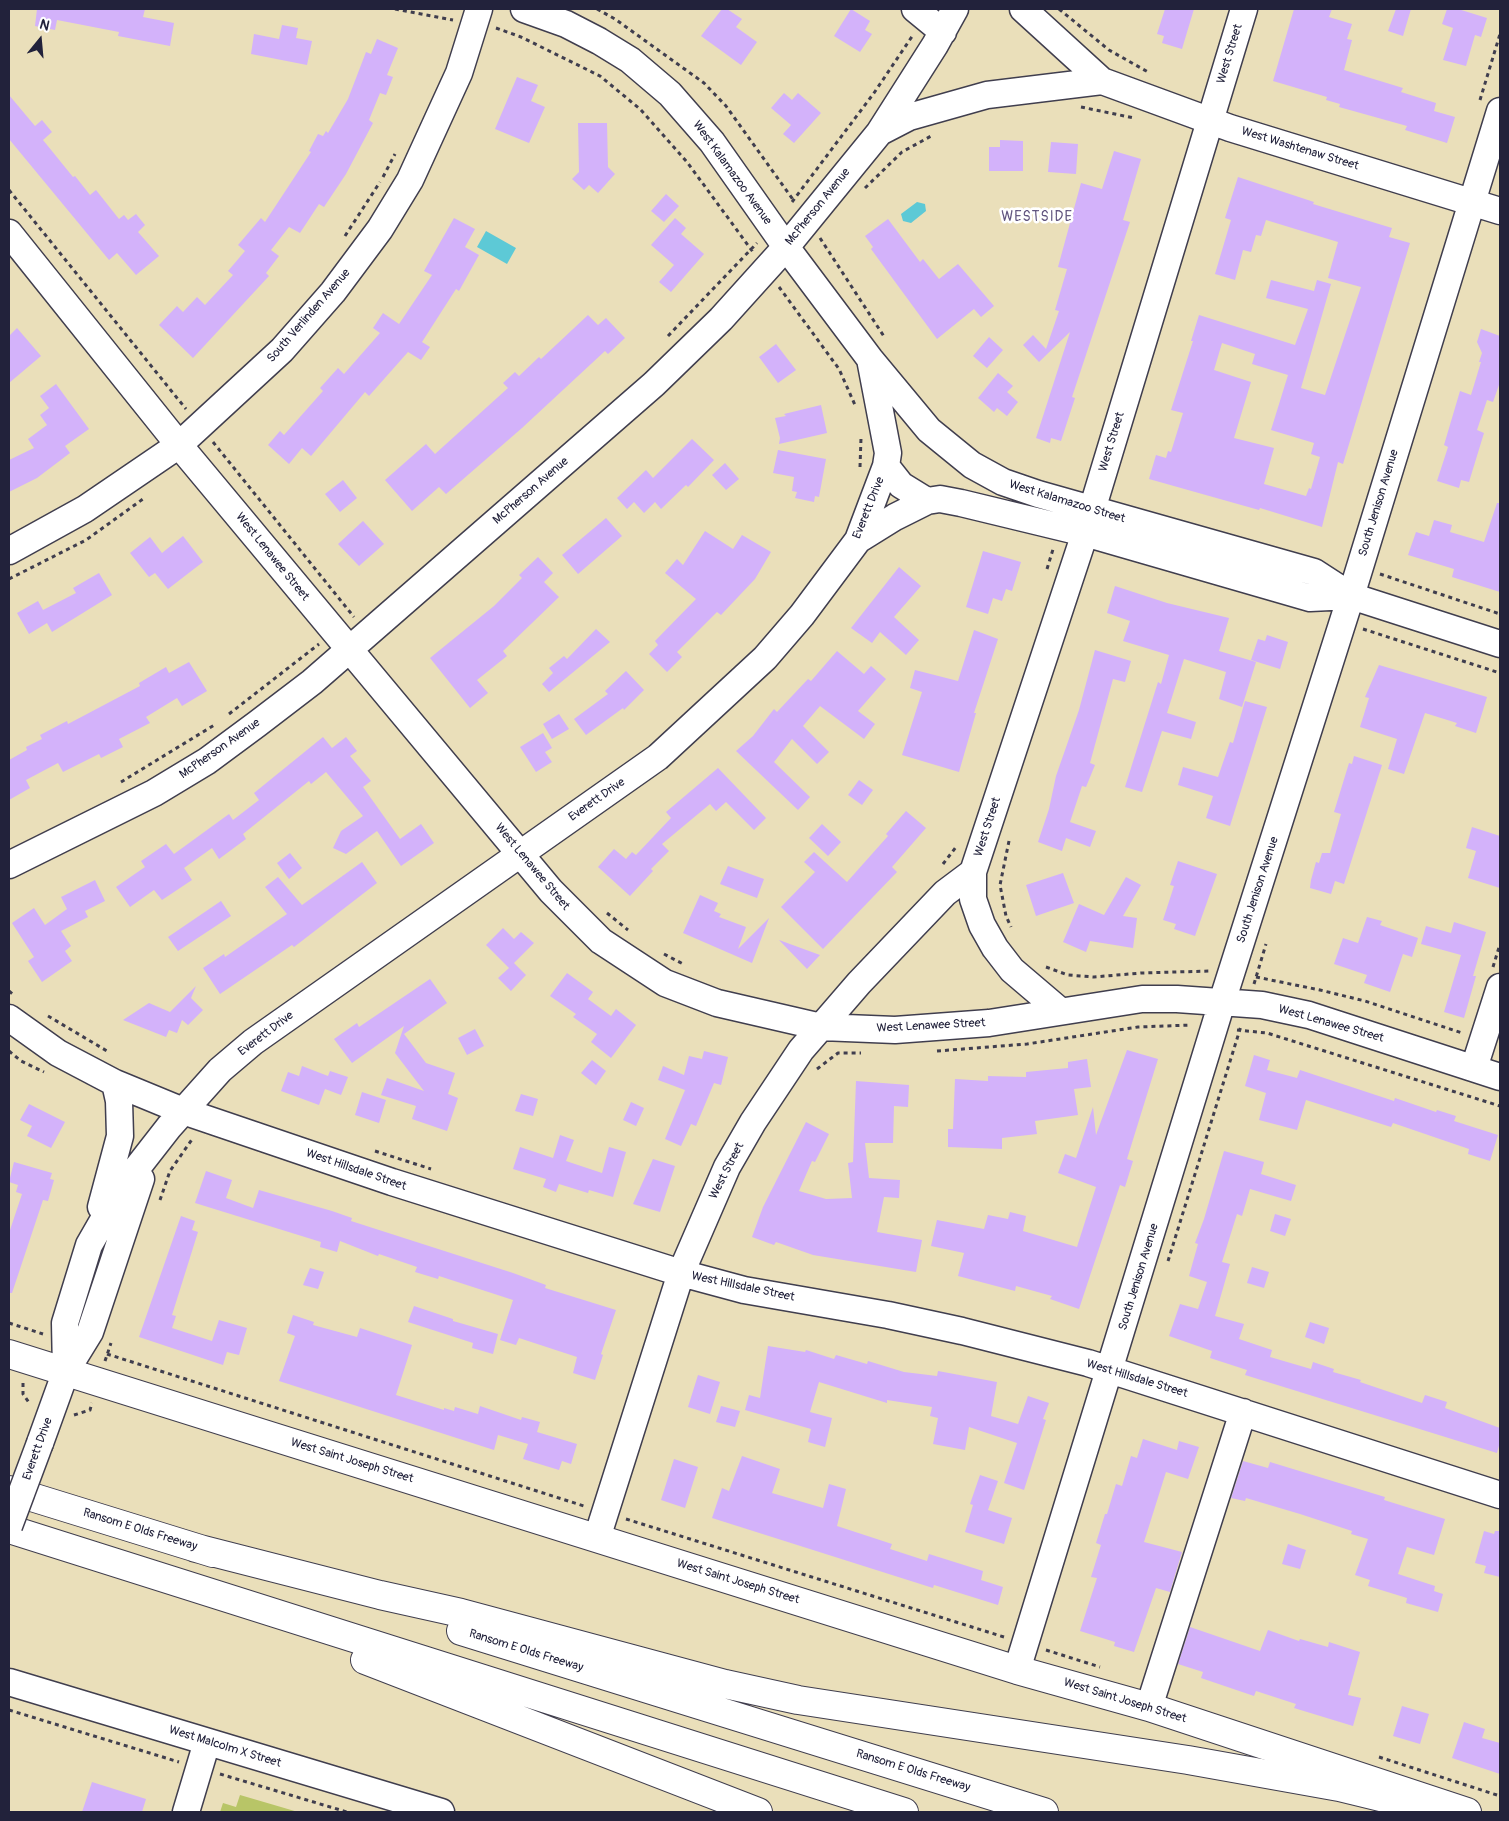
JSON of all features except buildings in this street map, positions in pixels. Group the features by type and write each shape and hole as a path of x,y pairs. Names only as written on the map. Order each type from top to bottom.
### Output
{"main road":[{"name":"West Saint Joseph Street","path":"19,1357 100,1382 604,1513 1018,1670 1149,1707 1468,1812"},
{"name":"Ransom E Olds Freeway","path":"9,1490 1044,1812"},
{"path":"9,1527 904,1812"},
{"path":"55,1543 139,1580 416,1678 758,1812"},
{"path":"196,1548 380,1595 470,1615 725,1684 798,1700 1188,1760 1339,1787 1442,1812"}],"street":[{"name":"West Kalamazoo Avenue","path":"524,9 566,24 599,41 630,60 670,94 712,142 785,246"},
{"name":"McPherson Avenue","path":"9,865 154,793 207,761 312,682 352,628 654,384 721,319 785,246 812,222 879,132 928,19 955,9"},
{"name":"West Washtenaw Street","path":"1023,9 1102,81 1209,121 1500,211"},
{"name":"West Street","path":"1059,1010 1012,970 995,948 982,925 973,899 973,872 1069,535 1209,121 1244,9"},
{"name":"South Verlinden Avenue","path":"9,551 85,509 192,417 282,350 333,292 380,229 414,171 459,73 464,21"},
{"name":"West Washtenaw Street","path":"879,132 909,116 987,95 1102,81"},
{"name":"South Jenison Avenue","path":"1018,1670 1222,1002 1342,625 1500,111"},
{"name":"West Lenawee Street","path":"9,233 171,435 352,628 521,854 551,891 601,941 665,982 717,1003 820,1027 895,1030 980,1024 1059,1010 1142,999 1262,1005 1309,1015 1500,1076"},
{"name":"West Kalamazoo Street","path":"785,246 878,351 930,430 972,465 1003,482 1069,535"},
{"path":"878,351 887,459 901,485 927,501"},
{"path":"887,459 901,436 913,431 930,430"},
{"name":"Everett Drive","path":"9,1527 66,1371 62,1340 65,1323 89,1245 120,1192 158,1142 195,1115 220,1070 252,1042 658,757 739,683 765,658 802,615 858,540 887,459"},
{"name":"West Kalamazoo Street","path":"927,501 940,499 961,503 1069,535 1306,570 1351,596 1500,644"},
{"path":"858,540 895,517 927,501"},
{"name":"West Street","path":"604,1513 680,1273 727,1167 753,1122 801,1050 820,1027 938,900 973,872"},
{"path":"1474,1068 1500,987"},
{"name":"West Hillsdale Street","path":"16,1009 58,1053 115,1083 195,1115 392,1182 680,1273 744,1290 953,1329 1111,1370 1500,1495"},
{"path":"89,1245 120,1136 119,1101 115,1083"},
{"name":"Everett Drive","path":"62,1340 90,1332 138,1186 158,1142"},
{"path":"1149,1707 1243,1412"},
{"name":"West Malcolm X Street","path":"9,1682 441,1812"},
{"path":"186,1812 207,1742"}],"path":[{"path":"395,9 497,28 521,37 600,76 640,109 687,162 839,369 855,407"},
{"path":"597,9 616,19 704,83 726,106 812,222 878,351"},
{"path":"1059,9 1109,50 1151,74"},
{"path":"664,340 766,268 785,246 812,222 874,93 928,19"},
{"path":"1072,105 1138,119"},
{"path":"863,190 902,152 940,131"},
{"path":"340,242 383,177 396,152"},
{"path":"9,190 192,417 352,628 226,717"},
{"path":"766,268 785,246 812,222"},
{"path":"766,268 773,293"},
{"path":"171,435 192,417 192,402"},
{"path":"860,430 860,469"},
{"path":"1046,574 1069,535"},
{"path":"1360,565 1381,575 1500,614"},
{"path":"1342,625 1364,629 1500,673"},
{"path":"119,784 219,723"},
{"path":"1012,831 1000,885 1006,916 1012,930"},
{"path":"942,865 958,843"},
{"path":"602,910 632,933"},
{"path":"656,948 688,966"},
{"path":"1042,964 1068,975 1094,977 1207,971 1231,974 1320,990 1356,999 1483,1040"},
{"path":"9,991 16,1009"},
{"path":"46,1015 108,1052"},
{"path":"932,1051 1027,1044 1180,1024 1267,1033 1500,1106"},
{"path":"820,1027 838,1053"},
{"path":"9,1051 21,1061 46,1073"},
{"path":"810,1074 838,1053 866,1053"},
{"path":"157,1208 170,1171 195,1115"},
{"path":"369,1149 435,1170"},
{"path":"9,1324 604,1513 1102,1668"},
{"path":"43,1324 62,1340"},
{"path":"70,1417 90,1410 114,1336"},
{"path":"35,1410 23,1394 23,1380 19,1357 62,1340"},
{"path":"1370,1754 1500,1796"}],"green space":[{"path":"240,1795 298,1812 220,1812 223,1803 236,1807"}],"water":[{"path":"917,202 925,204 926,211 911,223 903,221 901,214"},
{"path":"486,231 516,248 507,264 477,247"}],"district":[{"name":"WESTSIDE","path":"1037,217"}]}
